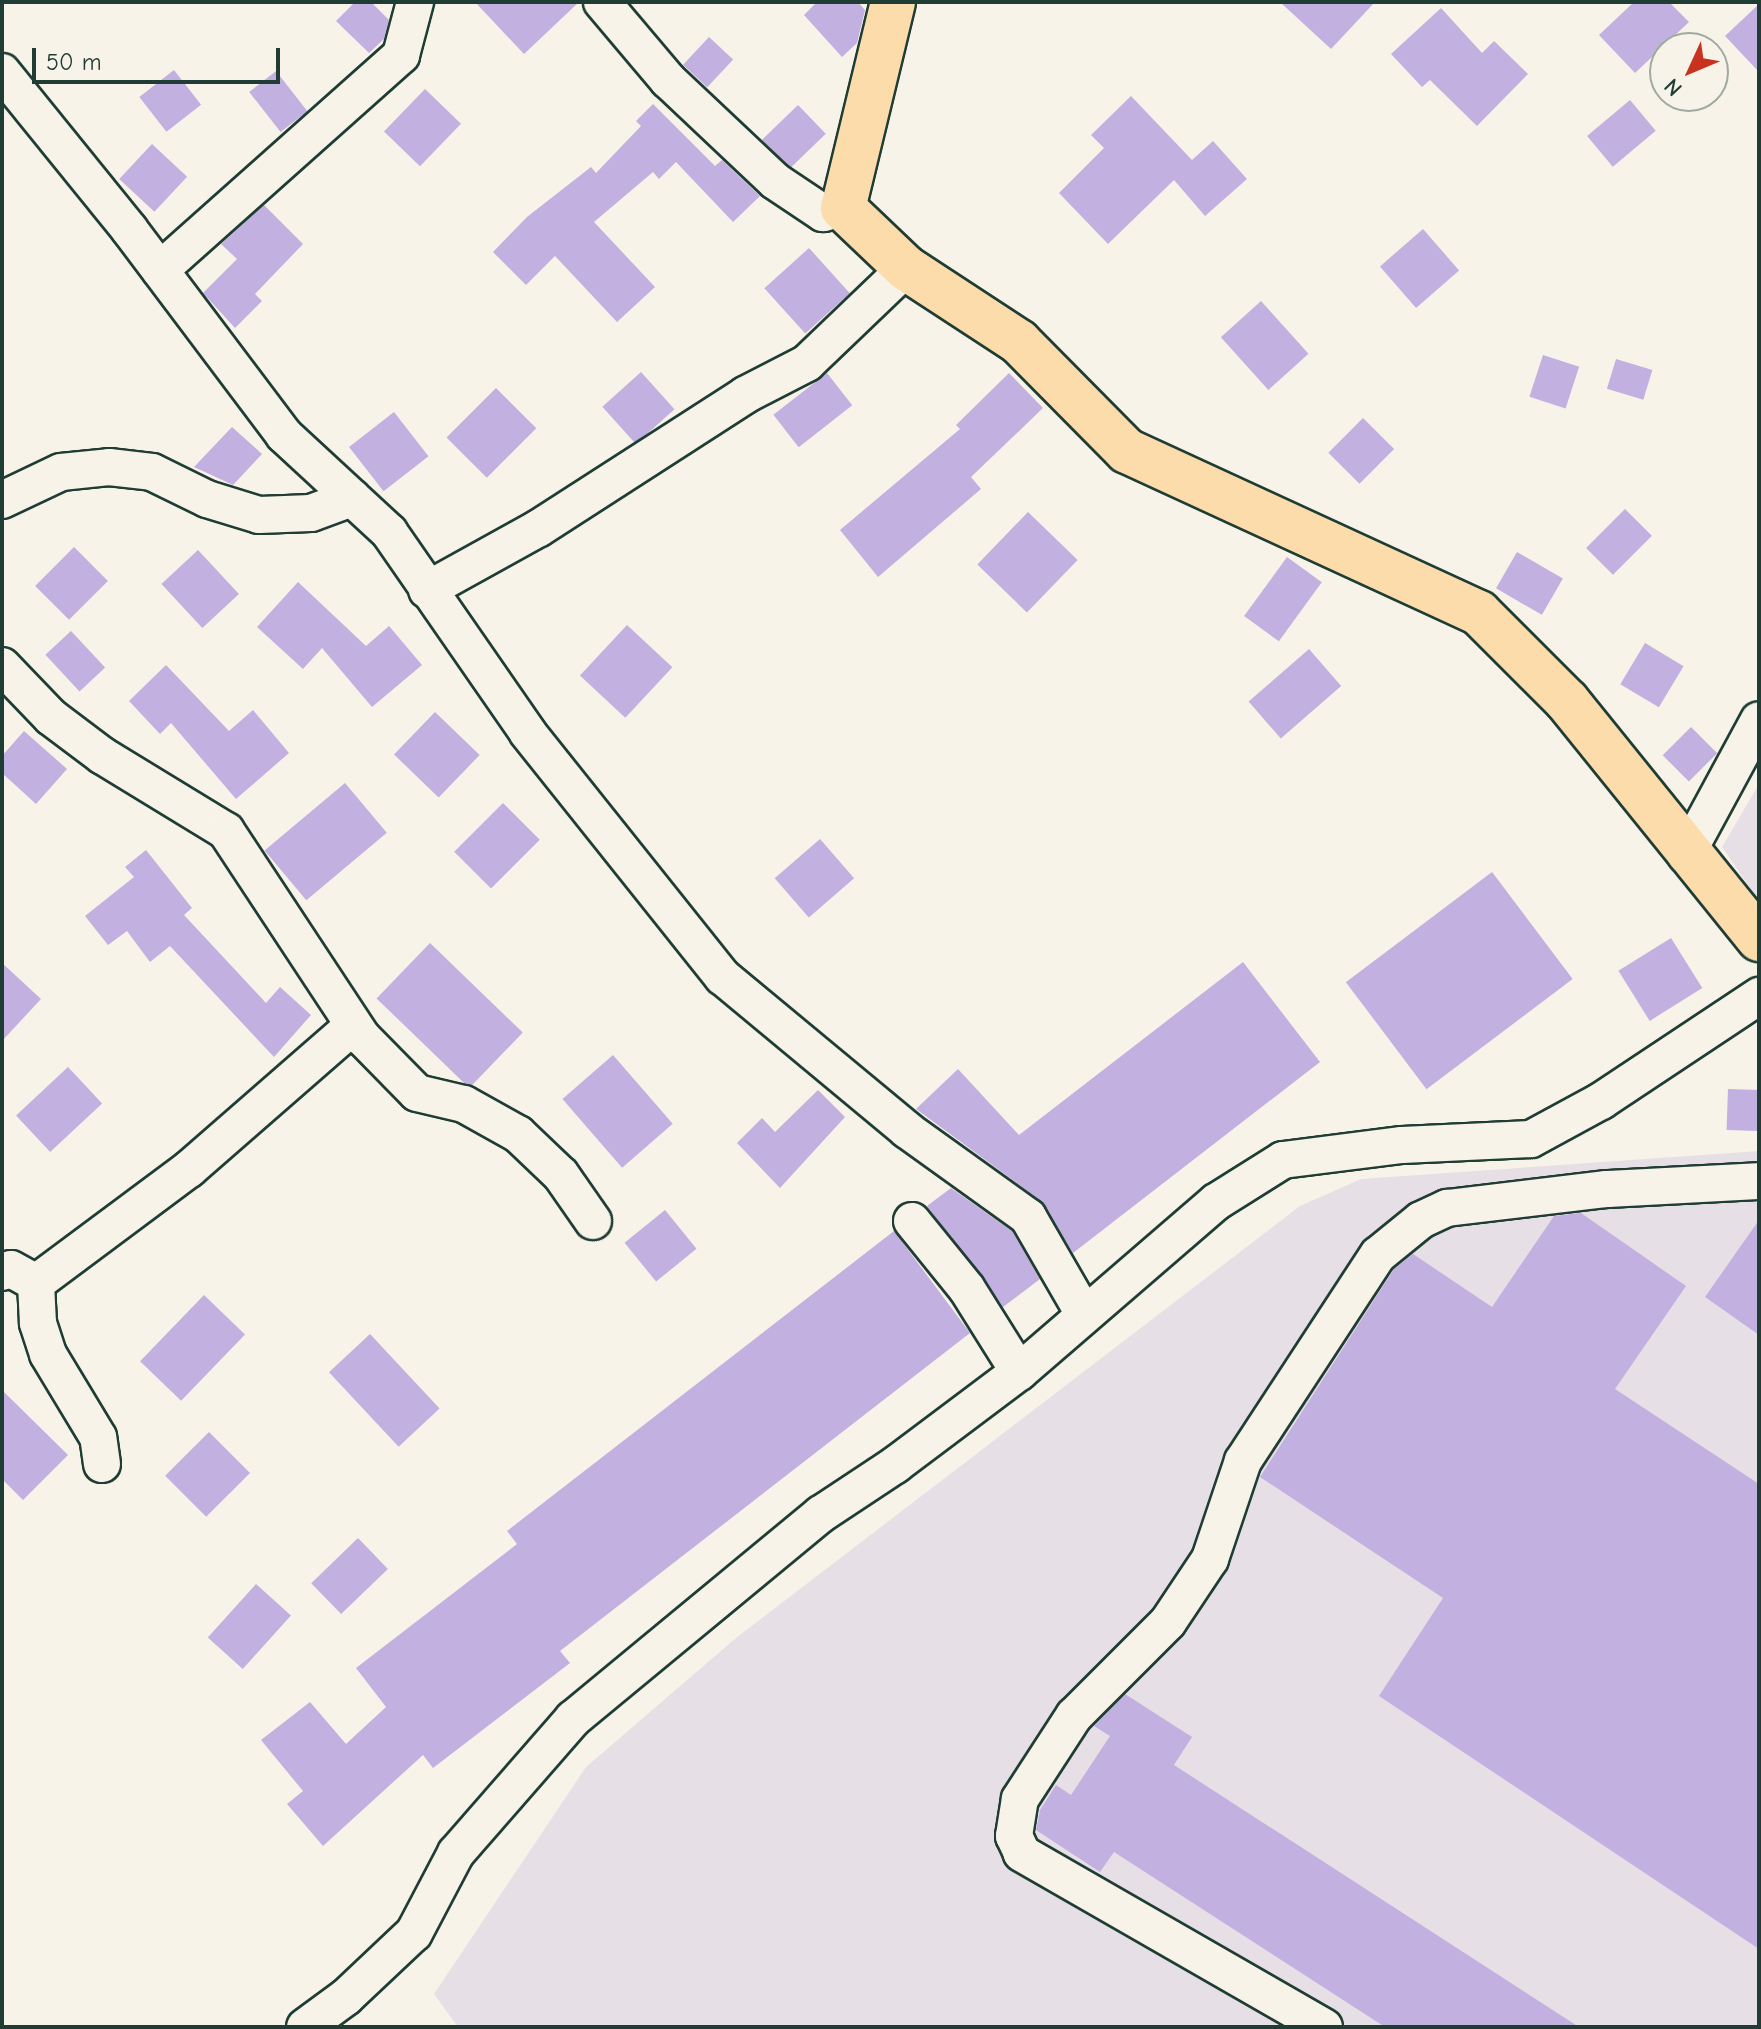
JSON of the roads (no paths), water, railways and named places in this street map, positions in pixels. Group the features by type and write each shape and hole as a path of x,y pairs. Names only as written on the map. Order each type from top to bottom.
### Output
{"main road":[{"path":"893,2 843,208 906,268 1019,342 1127,451 1479,613 1567,701 1686,855 1759,939"}],"street":[{"path":"160,270 401,55 415,2"},
{"path":"602,2 668,80 775,181 823,213 843,208"},
{"path":"2,72 160,270 284,435 389,532 528,733 723,977 907,1130 1028,1217 1084,1314"},
{"path":"427,590 539,528 745,395 807,363 906,268"},
{"path":"2,500 61,472 109,467 152,472 207,499 259,515 311,513 352,498"},
{"path":"2,666 51,717 103,756 226,831 353,1026 417,1093 464,1104 518,1134 561,1175 593,1221"},
{"path":"1686,855 1759,720"},
{"path":"305,2027 346,1997 414,1933 456,1853 573,1719 821,1514 895,1465 1019,1372 1216,1202 1283,1160 1402,1145 1531,1139 1601,1101 1759,996"},
{"path":"36,1283 189,1169 353,1026"},
{"path":"1324,2027 1022,1853 1014,1836 1025,1789 1074,1716 1168,1622 1210,1559 1243,1461 1378,1255 1421,1220 1447,1208 1607,1189 1759,1181"},
{"path":"912,1221 967,1289 1019,1372"},
{"path":"2,1272 11,1269 36,1283"},
{"path":"36,1283 38,1323 48,1354 98,1437 102,1464"}]}
